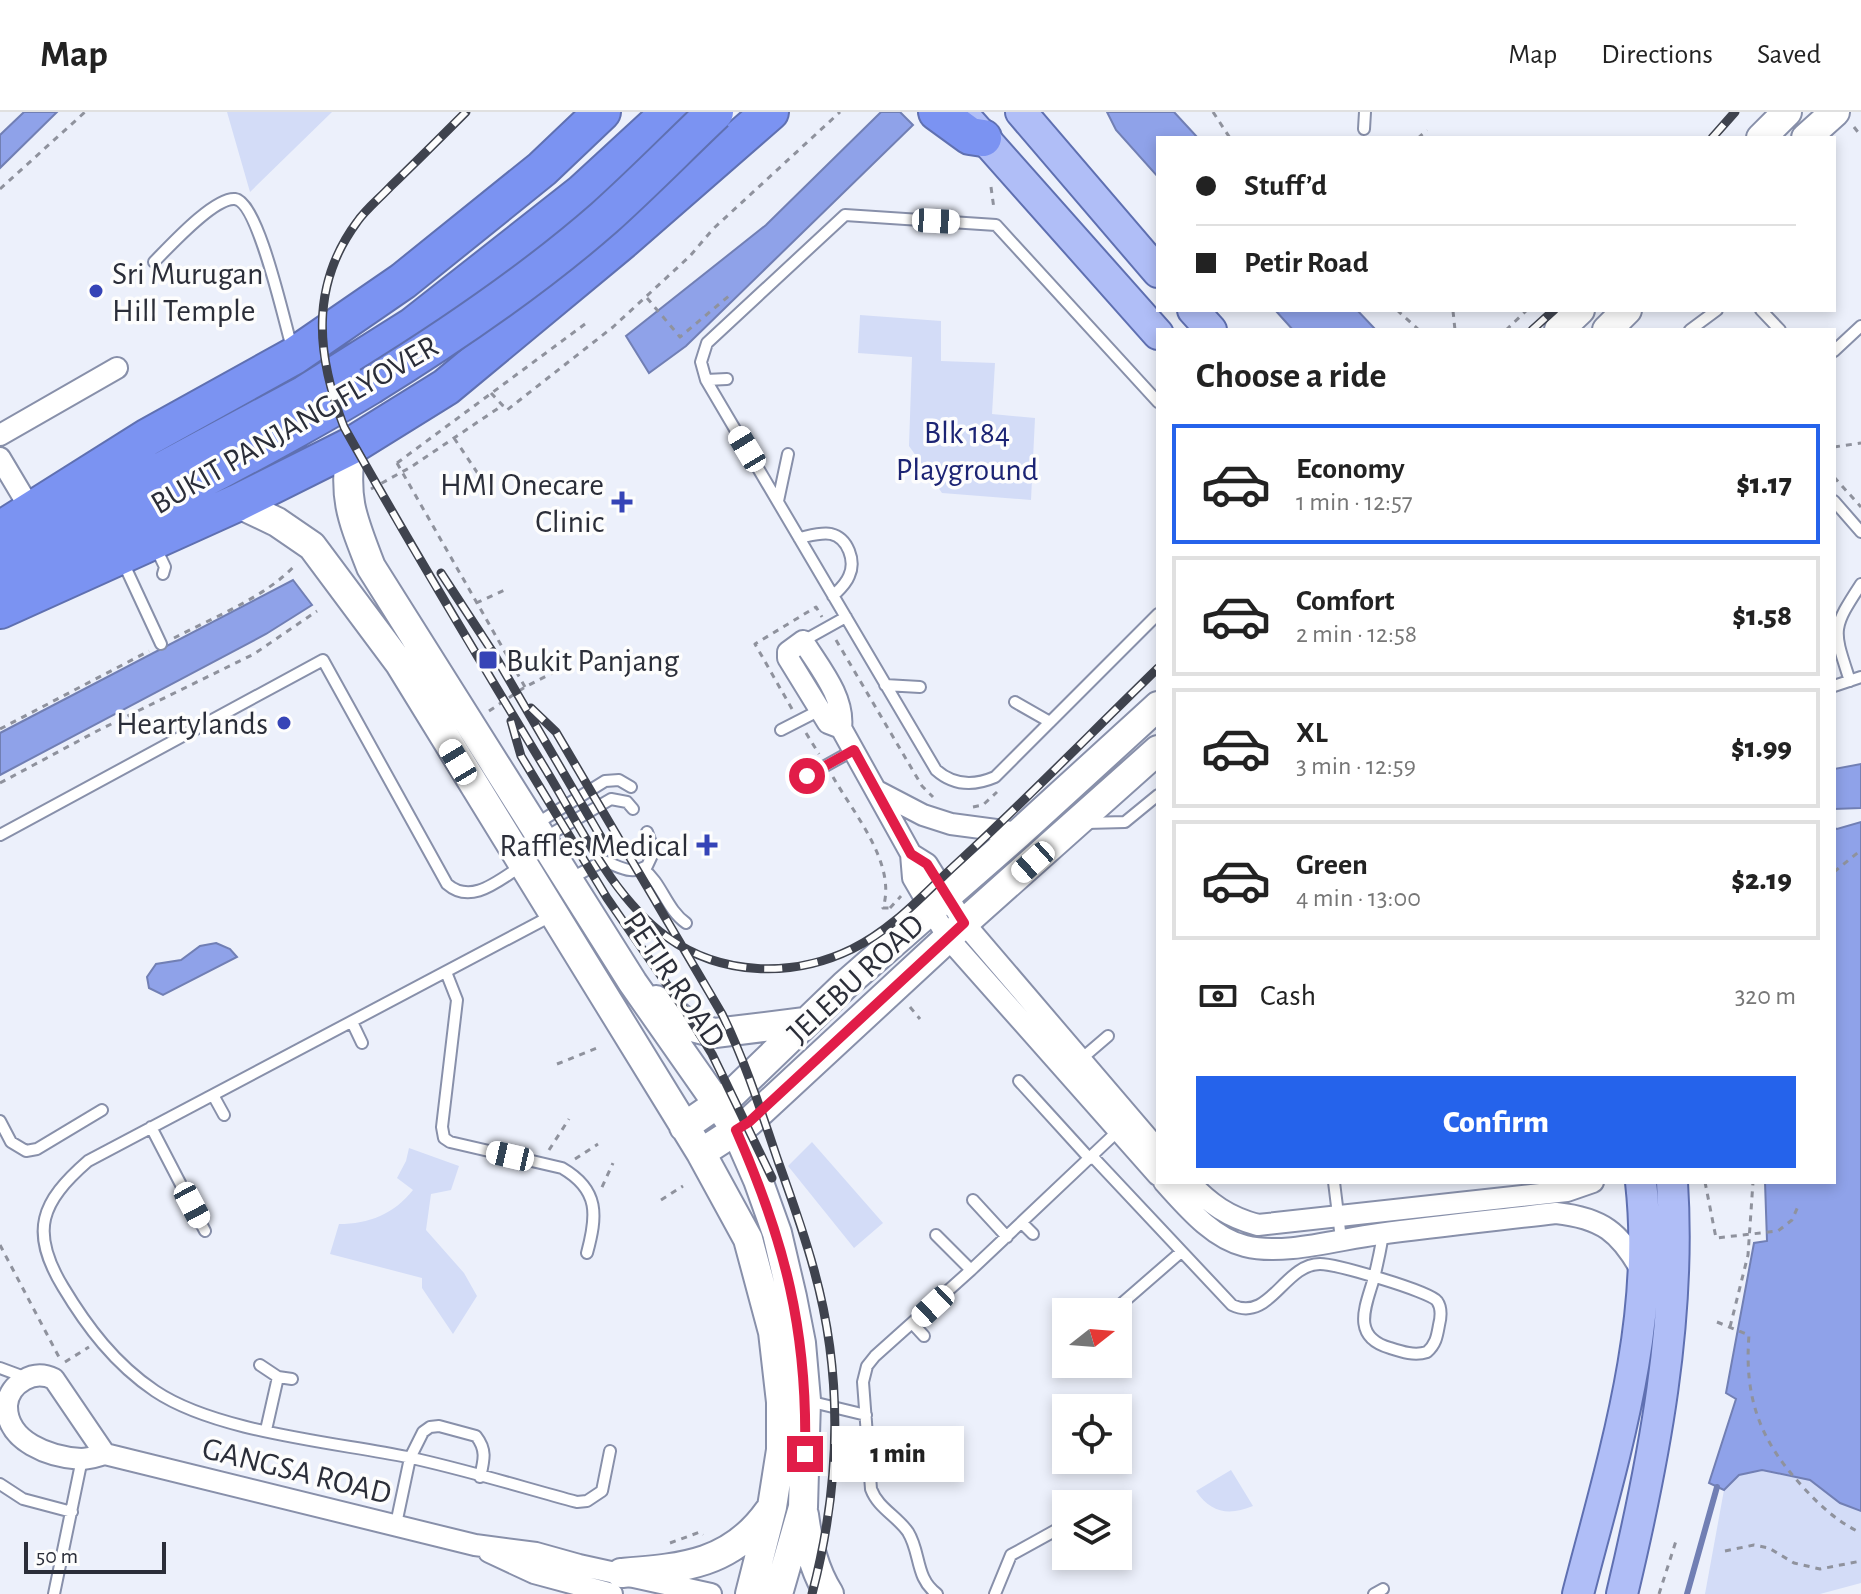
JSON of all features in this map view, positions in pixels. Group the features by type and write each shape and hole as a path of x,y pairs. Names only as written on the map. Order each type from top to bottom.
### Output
{"highway":[{"path":"0,530 148,437 305,349 415,272 542,169 602,112"},
{"name":"BUKIT PANJANG FLYOVER","path":"0,582 167,482 413,326 582,193 670,112"},
{"name":"BUKIT PANJANG FLYOVER","path":"0,550 317,418 435,346 507,295 603,219 715,112"},
{"path":"0,610 120,555 158,557 237,503 351,446 446,387 622,241 770,112"},
{"path":"937,112 970,136 972,125"}],"main road":[{"path":"1021,112 1156,270"},
{"path":"1763,136 1787,112"},
{"path":"972,125 1156,332"},
{"path":"1195,312 1209,328"},
{"path":"1561,328 1578,312"},
{"path":"1609,328 1625,312"},
{"name":"PETIR ROAD","path":"351,446 347,497 371,567 631,978 736,1130 777,1233 801,1343 806,1400 803,1507 778,1594"},
{"name":"PETIR ROAD","path":"237,503 277,522 312,546 400,664 701,1153 748,1239 773,1332 781,1402 781,1450 772,1507 750,1594"},
{"path":"400,664 397,643 411,632"},
{"name":"JELEBU ROAD","path":"684,1127 719,1104 805,1022 1156,708"},
{"name":"JELEBU ROAD","path":"701,1153 749,1122 1156,752"},
{"path":"608,1003 622,994 631,978 692,1027 715,1033 805,1022"},
{"path":"1578,1594 1628,1399 1639,1335 1644,1276 1641,1184"},
{"path":"1622,1594 1639,1523 1673,1297 1672,1184"},
{"path":"616,1583 719,1556 745,1538 772,1507"},
{"path":"803,1507 808,1544 829,1594"}],"street":[{"path":"0,435 117,368"},
{"path":"0,458 31,510"},
{"path":"841,728 828,723 788,658 792,647 803,641 838,699 843,713 841,728 911,854 913,878 939,903 956,931 1125,1125 1156,1172"},
{"path":"877,791 923,815 951,824 1019,833"},
{"path":"1125,1125 1156,1148"},
{"path":"1166,1184 1223,1237 1242,1246 1279,1249 1341,1239 1382,1223 1567,1191 1587,1184"},
{"path":"1191,1184 1210,1204 1235,1219 1258,1225 1339,1217 1382,1223 1556,1213 1584,1216 1610,1229 1630,1250 1644,1276"},
{"path":"11,1425 8,1397 27,1378 46,1375 54,1379 105,1454"},
{"name":"GANGSA ROAD","path":"11,1425 17,1434 57,1455 82,1459 105,1454 475,1545 536,1553 579,1565 616,1583 711,1594"}],"lane":[{"path":"1364,129 1365,112"},
{"path":"154,262 206,213 224,201 235,199 243,202 256,222 275,290 305,349"},
{"path":"1156,400 996,225 845,215 707,343 701,362 706,380 936,770 954,782 974,783 995,777 1156,616"},
{"path":"275,290 305,349"},
{"path":"1693,328 1714,312"},
{"path":"1763,312 1778,328"},
{"path":"1836,349 1861,326"},
{"path":"706,380 727,379"},
{"path":"778,501 788,454"},
{"path":"1836,503 1861,532"},
{"path":"799,538 828,533 837,536 847,546 852,561 851,573 833,596"},
{"path":"120,555 161,644"},
{"path":"1850,681 1837,640 1837,624 1861,584"},
{"path":"803,641 846,617"},
{"path":"0,835 323,660 447,884 456,892 468,894 480,891 525,864"},
{"path":"1836,685 1861,677"},
{"path":"885,685 920,687"},
{"path":"781,730 838,699"},
{"path":"1015,702 1050,722"},
{"path":"807,776 854,750"},
{"path":"538,832 605,781 619,780 631,787"},
{"path":"1076,823 1125,822 1156,797"},
{"path":"538,832 611,799 627,802 633,809"},
{"path":"568,880 603,861 627,871 643,869 651,862 654,851 647,832"},
{"path":"643,869 674,913 686,923"},
{"path":"555,914 88,1161 60,1189 42,1231 45,1255 81,1317 100,1341 153,1390 190,1409 266,1430 410,1458 577,1502 587,1501 602,1491 610,1451"},
{"path":"446,972 457,1000 442,1127 444,1138 562,1168 586,1188 590,1197 595,1224 587,1253"},
{"path":"352,1022 362,1043"},
{"path":"1073,1066 1108,1036"},
{"path":"1019,1081 1226,1301 1238,1308 1255,1307 1265,1302 1289,1278 1313,1265 1325,1264 1374,1277 1425,1293 1437,1301 1441,1315 1437,1340 1427,1352 1412,1353 1386,1347 1371,1336 1363,1316 1374,1277 1382,1223"},
{"path":"213,1095 224,1115"},
{"path":"0,1121 11,1142 26,1151 37,1149 102,1110"},
{"path":"937,1594 921,1576 909,1535 874,1495 869,1470 863,1382 867,1366 1125,1125"},
{"path":"151,1127 205,1231"},
{"path":"1334,1184 1341,1239"},
{"path":"973,1200 1007,1237"},
{"path":"1022,1223 1033,1234"},
{"path":"936,1235 971,1270"},
{"path":"1128,1298 1181,1252"},
{"path":"913,1324 924,1336"},
{"path":"260,1365 278,1377 292,1379"},
{"path":"0,1368 27,1378"},
{"path":"266,1430 278,1377"},
{"path":"806,1400 866,1415"},
{"path":"0,1407 11,1425"},
{"path":"396,1524 410,1458 418,1439 430,1427 471,1433 484,1448 480,1477"},
{"path":"54,1594 82,1459"},
{"path":"0,1484 23,1499 72,1512"},
{"path":"995,1594 1011,1555 1052,1532"}],"path":[{"path":"0,189 85,112"},
{"path":"491,393 507,410 613,327 840,112"},
{"path":"1213,112 1229,136"},
{"path":"1712,136 1737,112"},
{"path":"1420,136 1427,130"},
{"path":"991,187 996,225"},
{"path":"647,297 680,337 730,295"},
{"path":"1399,312 1417,328"},
{"path":"1508,328 1525,312"},
{"path":"525,687 397,463 585,324"},
{"path":"369,491 503,405"},
{"path":"454,438 493,496"},
{"path":"1836,447 1861,443"},
{"path":"0,729 257,594 287,574 312,546"},
{"path":"476,603 507,589"},
{"path":"791,622 816,607 922,786 934,798"},
{"path":"0,783 97,731 254,654 317,611"},
{"path":"469,725 525,687 558,670"},
{"path":"1836,870 1861,850"},
{"path":"883,908 890,908"},
{"path":"909,1005 920,1019"},
{"path":"557,1064 597,1048"},
{"path":"540,1163 569,1119"},
{"path":"562,1168 598,1144"},
{"path":"590,1197 602,1188 613,1163"},
{"path":"1705,1184 1716,1238 1762,1235 1784,1229 1799,1204"},
{"path":"1732,1328 1751,1235 1753,1184"},
{"path":"661,1200 683,1186"},
{"path":"0,1245 62,1363 85,1349"},
{"path":"1717,1322 1749,1335 1749,1386 1755,1412 1777,1458 1819,1505 1861,1533"},
{"path":"661,1545 700,1532"},
{"path":"1659,1594 1676,1541"},
{"path":"1725,1551 1754,1545 1769,1548 1794,1563 1820,1569 1861,1561"}],"green space":[{"path":"227,112 332,112 250,192"},
{"name":"Blk 184 Playground","path":"860,315 941,321 941,361 995,363 992,414 1035,418 1031,500 942,493 909,446 912,357 858,353"},
{"path":"812,1142 883,1223 854,1248 788,1166"},
{"path":"409,1148 459,1166 451,1190 431,1194 426,1230 464,1273 477,1296 453,1334 422,1288 422,1278 330,1254 339,1224 380,1216 398,1205 413,1190 397,1178"},
{"path":"1231,1470 1253,1506 1236,1511 1221,1510 1208,1504 1196,1491"},
{"path":"1762,1470 1810,1480 1840,1503 1861,1511 1861,1583 1820,1594 1705,1594 1724,1490 1739,1475"}],"water":[{"path":"24,112 57,112 0,168 0,135"},
{"path":"881,112 900,112 913,125 686,346 649,373 626,336 766,225"},
{"path":"1107,112 1174,112 1196,136 1156,136 1156,175 1116,130"},
{"path":"1277,312 1359,312 1374,328 1291,328"},
{"path":"293,580 312,605 266,634 0,775 0,733"},
{"path":"1861,764 1861,808 1836,809 1836,769"},
{"path":"1861,822 1861,1511 1840,1503 1810,1480 1762,1470 1739,1475 1724,1490 1709,1483 1736,1399 1726,1393 1754,1243 1767,1241 1765,1184 1836,1184 1837,829"},
{"path":"216,943 230,949 237,957 163,995 149,988 147,977 156,964 181,960 200,946"}],"waterway":[{"path":"1687,1594 1717,1487"}],"railway":[{"path":"466,112 365,213 342,247 331,272 322,323 328,375 344,427 585,837 630,902 667,937 710,959 734,966 758,968 806,965 852,949 893,923 917,901 1156,670"},
{"path":"1714,136 1735,112"},
{"path":"1534,328 1552,312"},
{"path":"441,573 494,654 605,844"},
{"path":"531,708 556,732 722,1014 752,1086 806,1242 824,1311 834,1392 835,1432 828,1513 812,1594"},
{"path":"511,721 521,756 607,898 712,1054 772,1178"}],"place":[{"name":"Sri Murugan Hill Temple","path":"96,291"},
{"name":"HMI Onecare Clinic","path":"622,502"},
{"name":"Bukit Panjang","path":"488,660"},
{"name":"Heartylands","path":"284,723"},
{"name":"Raffles Medical","path":"707,845"}],"route":[{"path":"805,1454 806,1400 801,1343 792,1297 770,1210 736,1130 749,1122 964,923 927,864 911,854 854,750 807,776"}]}
